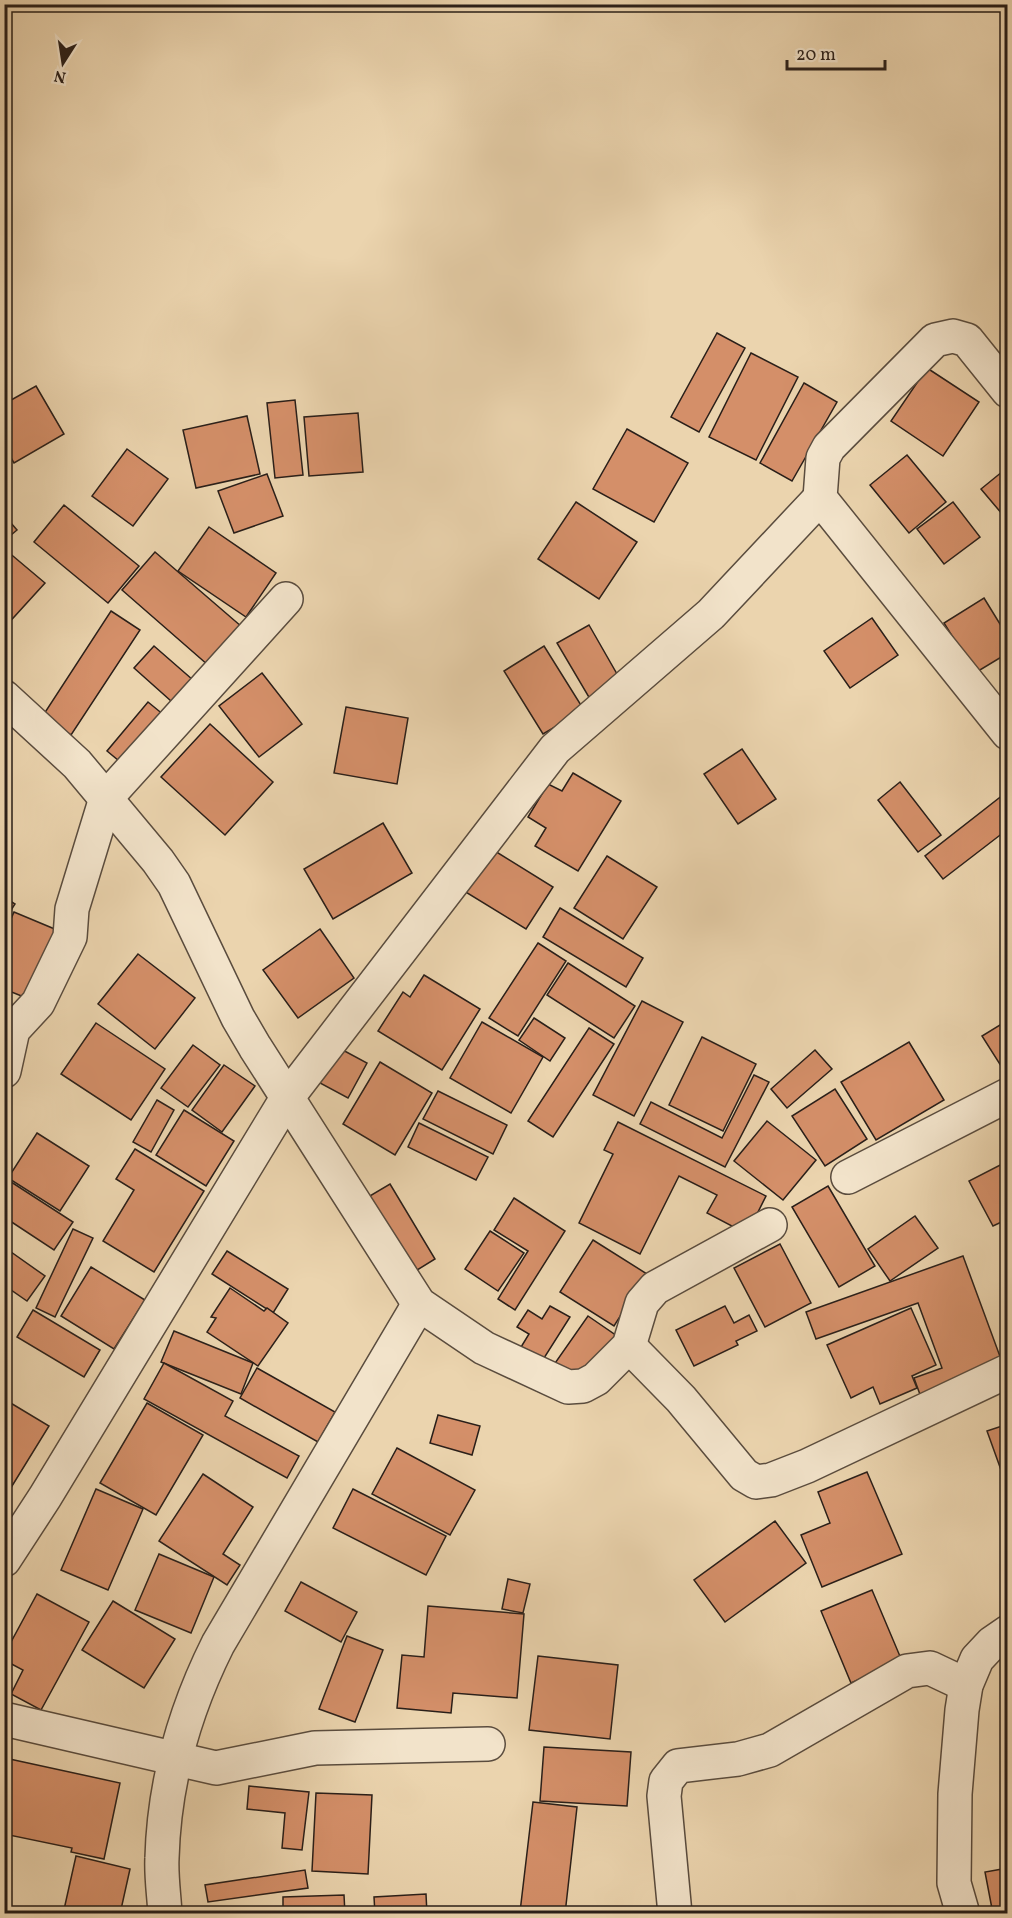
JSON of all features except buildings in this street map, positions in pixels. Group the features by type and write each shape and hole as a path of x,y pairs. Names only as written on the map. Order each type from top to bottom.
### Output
{"street":[{"path":"4,1560 45,1497 287,1098 555,749 711,614 820,498 822,458 829,447 935,340 953,336 967,340 1008,391"},
{"path":"820,498 1008,733"},
{"path":"4,1071 13,1029 38,1003 70,938 72,909 106,798 286,599"},
{"path":"4,697 78,764 174,884 238,1018 419,1304 484,1348 568,1387 583,1386 596,1379 629,1346 642,1303 655,1288 770,1225"},
{"path":"848,1177 1008,1095"},
{"path":"165,1914 162,1858 167,1801 175,1758 199,1681 218,1644 419,1304"},
{"path":"629,1346 681,1399 744,1474 756,1482 771,1480 807,1466 1008,1371"},
{"path":"963,1914 954,1883 955,1794 962,1710 966,1685 977,1659 992,1643 1008,1632"},
{"path":"675,1914 664,1796 666,1781 678,1766 738,1759 770,1750 907,1671 930,1668 966,1685"},
{"path":"4,1719 216,1768 315,1748 488,1744"}]}
